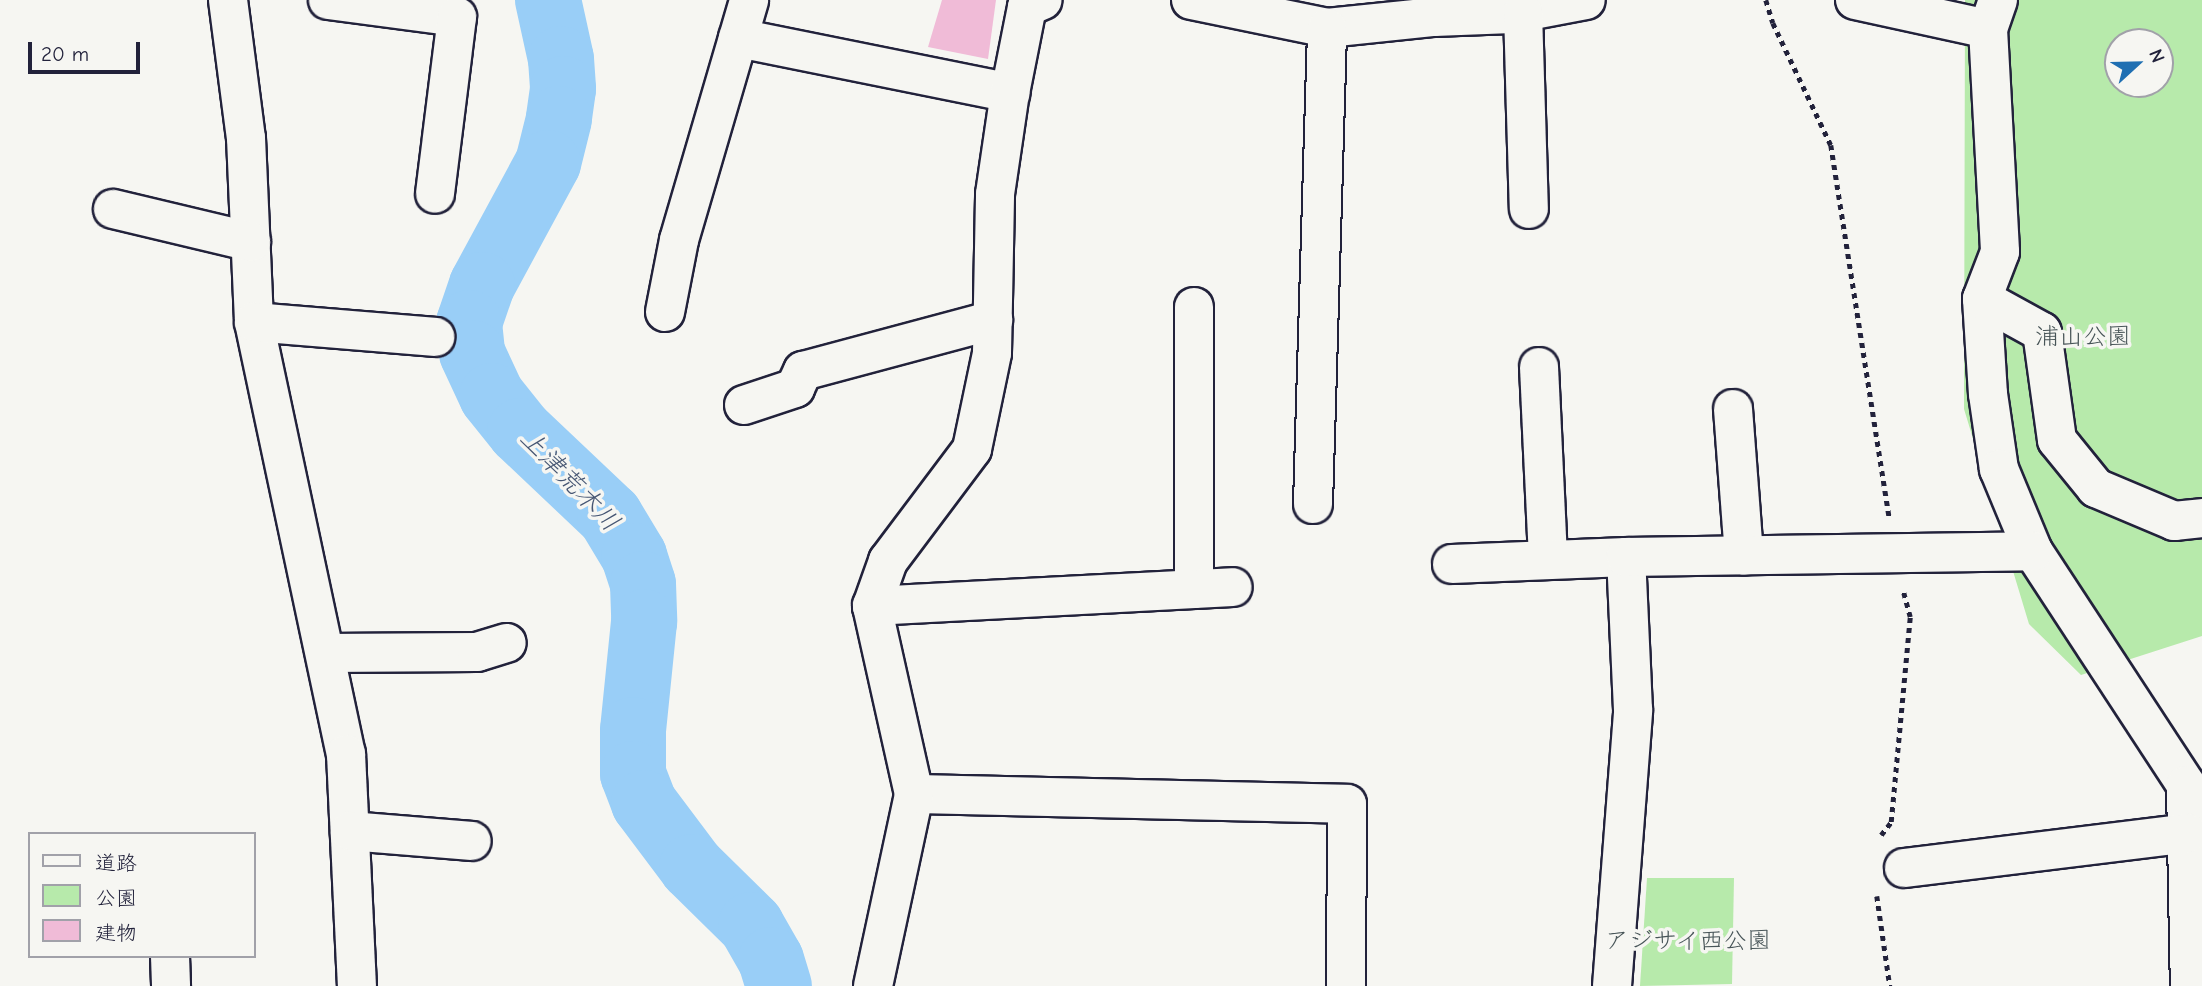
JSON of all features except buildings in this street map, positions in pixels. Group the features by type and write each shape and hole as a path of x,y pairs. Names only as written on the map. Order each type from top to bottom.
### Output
{"street":[{"path":"228,0 246,138 254,322 346,754 357,986"},
{"path":"328,0 457,18 435,194"},
{"path":"665,312 679,240 749,0"},
{"path":"1191,0 1327,28 1587,0"},
{"path":"1855,0 1993,14 2000,252 1982,299 1987,394 1999,469 2034,551 2186,785 2190,986"},
{"path":"873,986 914,794 872,606 888,561 972,449 992,353 995,194 1010,93 1027,7 1039,1"},
{"path":"1506,9 1529,209"},
{"path":"1313,504 1327,28"},
{"path":"738,38 1010,93"},
{"path":"113,209 251,242"},
{"path":"1982,299 2042,332 2057,440 2096,488 2174,521 2202,518"},
{"path":"1194,307 1194,589"},
{"path":"744,405 795,388 803,371 993,320"},
{"path":"254,322 435,337"},
{"path":"1539,367 1548,560"},
{"path":"1733,409 1744,556"},
{"path":"1452,564 1626,557 2034,551"},
{"path":"1612,986 1633,710 1626,557"},
{"path":"872,606 1233,587"},
{"path":"325,653 477,652 507,643"},
{"path":"914,794 1348,804 1346,986"},
{"path":"350,831 472,841"},
{"path":"1890,879 2188,833"},
{"path":"170,958 171,986"}],"path":[{"path":"1766,0 1773,23 1831,145 1895,555 1910,617 1891,822 1878,840"},
{"path":"1890,879 1890,986"}],"green space":[{"name":"浦山公園","path":"1965,0 2202,0 2202,636 2081,675 2029,624 1964,409"},
{"name":"アジサイ西公園","path":"1647,878 1734,878 1732,984 1640,986"}],"waterway":[{"name":"上津荒木川","path":"548,0 561,59 563,89 559,119 548,163 482,285 469,323 472,353 492,396 520,431 610,516 634,556 643,584 644,622 633,730 633,774 644,803 692,867 751,925 771,960 779,986"}]}
